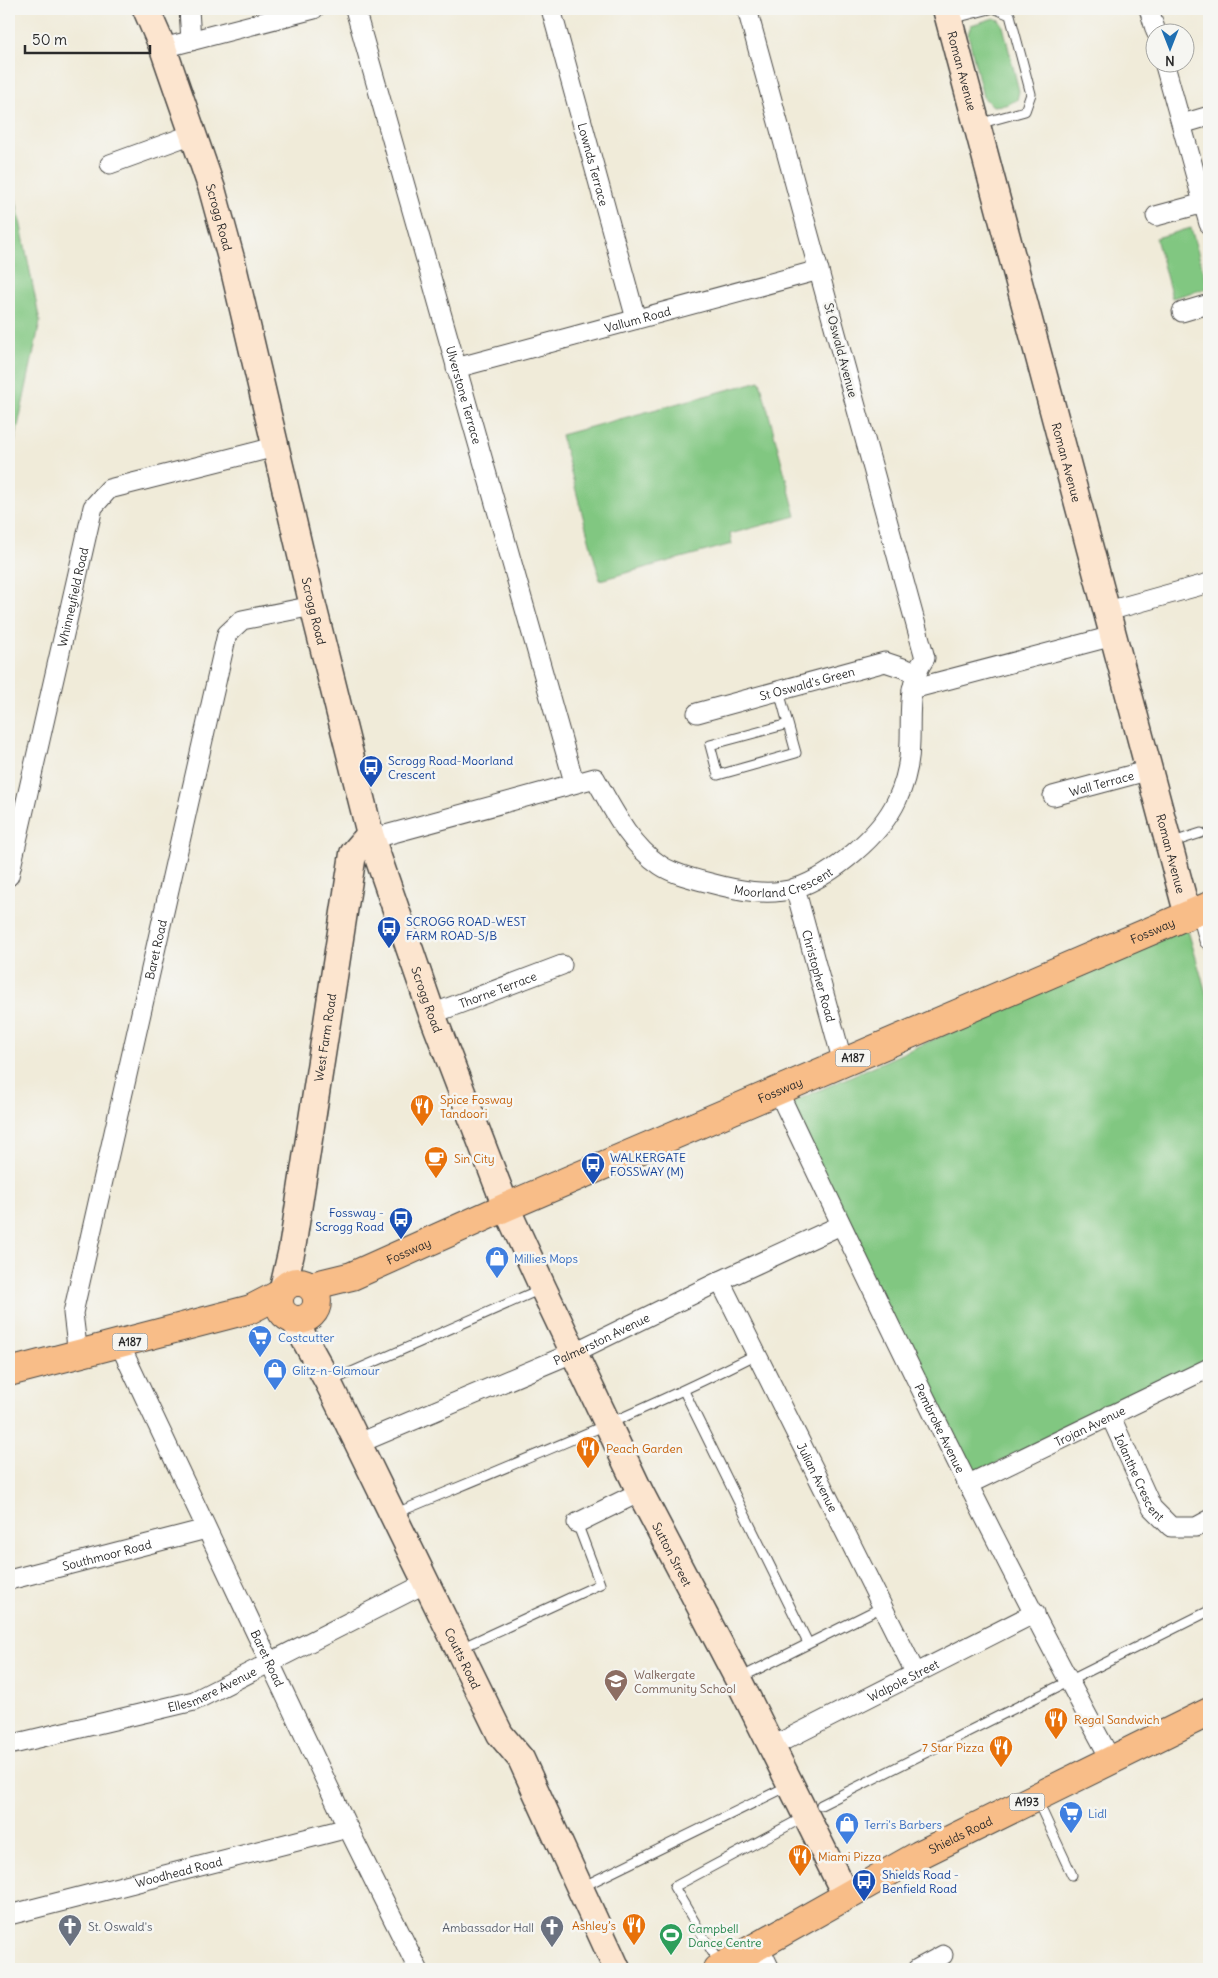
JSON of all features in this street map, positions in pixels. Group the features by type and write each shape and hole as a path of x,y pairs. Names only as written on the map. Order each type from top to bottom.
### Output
{"main road":[{"name":"Fossway","path":"9,1372 120,1345 251,1309 299,1301 506,1207 1200,910"},
{"name":"Shields Road","path":"719,1968 764,1958 846,1896 919,1855 1209,1712"}],"street":[{"name":"Scrogg Road","path":"146,9 163,48 212,189 232,262 313,606 371,836 432,1014 506,1207"},
{"path":"189,9 191,41"},
{"path":"163,48 314,9"},
{"name":"Ulverstone Terrace","path":"355,9 574,782"},
{"name":"Lownds Terrace","path":"551,9 636,319"},
{"name":"St Oswald Avenue","path":"747,9 925,658 914,680"},
{"path":"1149,9 1153,22"},
{"name":"Roman Avenue","path":"948,14 1170,844 1200,910"},
{"path":"1167,72 1209,224"},
{"path":"1182,124 1209,116"},
{"path":"110,164 193,134"},
{"path":"1156,216 1204,203"},
{"name":"Vallum Road","path":"456,368 819,270"},
{"path":"1182,312 1209,304"},
{"name":"Whinneyfield Road","path":"9,876 93,507 109,489 276,448"},
{"path":"914,680 1110,624 1209,583"},
{"name":"Baret Road","path":"78,1355 73,1313 227,634 242,620 313,606"},
{"name":"St Oswald's Green","path":"697,713 884,662 914,680"},
{"name":"Moorland Crescent","path":"371,836 595,778 617,816 638,844 660,866 698,880 737,890 769,892 795,888 832,870 859,849 896,801 906,772 910,743 909,703 914,680"},
{"name":"Wall Terrace","path":"1053,796 1150,770"},
{"name":"West Farm Road","path":"299,1301 292,1249 353,854 371,836"},
{"name":"Christopher Road","path":"795,888 843,1063"},
{"path":"1200,910 1209,940"},
{"name":"Thorne Terrace","path":"432,1014 562,965"},
{"name":"Pembroke Avenue","path":"778,1091 841,1225 969,1484 1068,1680 1111,1760"},
{"name":"Sutton Street","path":"506,1207 640,1492 791,1785 813,1810 846,1896"},
{"name":"Palmerston Avenue","path":"357,1444 575,1352 720,1281 841,1225"},
{"name":"Julian Avenue","path":"720,1281 916,1674"},
{"name":"Coutts Road","path":"299,1301 308,1345 328,1382 391,1515 428,1582 458,1649 500,1734 522,1759 617,1969"},
{"name":"Baret Road","path":"120,1345 206,1529 271,1661 348,1828 418,1969"},
{"name":"Trojan Avenue","path":"969,1484 1209,1368"},
{"name":"Iolanthe Crescent","path":"1110,1415 1152,1508 1172,1528 1196,1527 1209,1520"},
{"path":"577,1523 640,1492"},
{"name":"Southmoor Road","path":"9,1580 206,1529"},
{"name":"Ellesmere Avenue","path":"9,1745 194,1700 428,1582"},
{"name":"Walpole Street","path":"771,1747 1035,1613"},
{"name":"Woodhead Road","path":"9,1915 348,1828"},
{"path":"917,1969 943,1955"}],"lane":[{"path":"948,14 990,9"},
{"path":"978,124 1025,111 1031,94 1010,16 996,9"},
{"path":"779,691 788,724 796,754 718,775 710,745 788,724"},
{"path":"1170,844 1201,833"},
{"path":"328,1382 543,1288"},
{"path":"391,1515 609,1425 684,1391 757,1354"},
{"path":"684,1391 808,1642"},
{"path":"458,1649 600,1584 577,1523"},
{"path":"738,1679 808,1642 882,1607"},
{"path":"719,1968 674,1887 813,1810 1068,1680 1209,1611"},
{"path":"579,1888 791,1785"},
{"path":"1036,1797 1072,1875"}],"green space":[{"path":"994,18 999,20 1003,26 1019,91 1017,100 1005,105 993,106 983,97 968,34 971,25"},
{"path":"9,181 13,185 40,322 9,469"},
{"path":"1191,228 1208,288 1172,298 1156,238"},
{"path":"760,381 796,516 730,534 732,544 600,580 561,435"},
{"path":"1187,927 1209,1003 1209,1361 971,1476 786,1105"}],"place":[{"name":"Scrogg Road-Moorland Crescent","path":"371,788"},
{"name":"SCROGG ROAD-WEST FARM ROAD-S/B","path":"389,949"},
{"name":"Spice Fosway Tandoori","path":"422,1127"},
{"name":"Sin City","path":"436,1179"},
{"name":"WALKERGATE FOSSWAY (M)","path":"593,1185"},
{"name":"Fossway - Scrogg Road","path":"401,1240"},
{"name":"Millies Mops","path":"497,1279"},
{"name":"Costcutter","path":"260,1358"},
{"name":"Glitz-n-Glamour","path":"275,1391"},
{"name":"Peach Garden","path":"588,1469"},
{"name":"Walkergate Community School","path":"616,1702"},
{"name":"Regal Sandwich","path":"1056,1740"},
{"name":"7 Star Pizza","path":"1001,1768"},
{"name":"Lidl","path":"1071,1834"},
{"name":"Terri's Barbers","path":"847,1845"},
{"name":"Miami Pizza","path":"800,1877"},
{"name":"Shields Road - Benfield Road","path":"864,1902"},
{"name":"Ashley’s","path":"634,1946"},
{"name":"St. Oswald's","path":"70,1947"},
{"name":"Ambassador Hall","path":"552,1948"},
{"name":"Campbell Dance Centre","path":"671,1956"}]}
